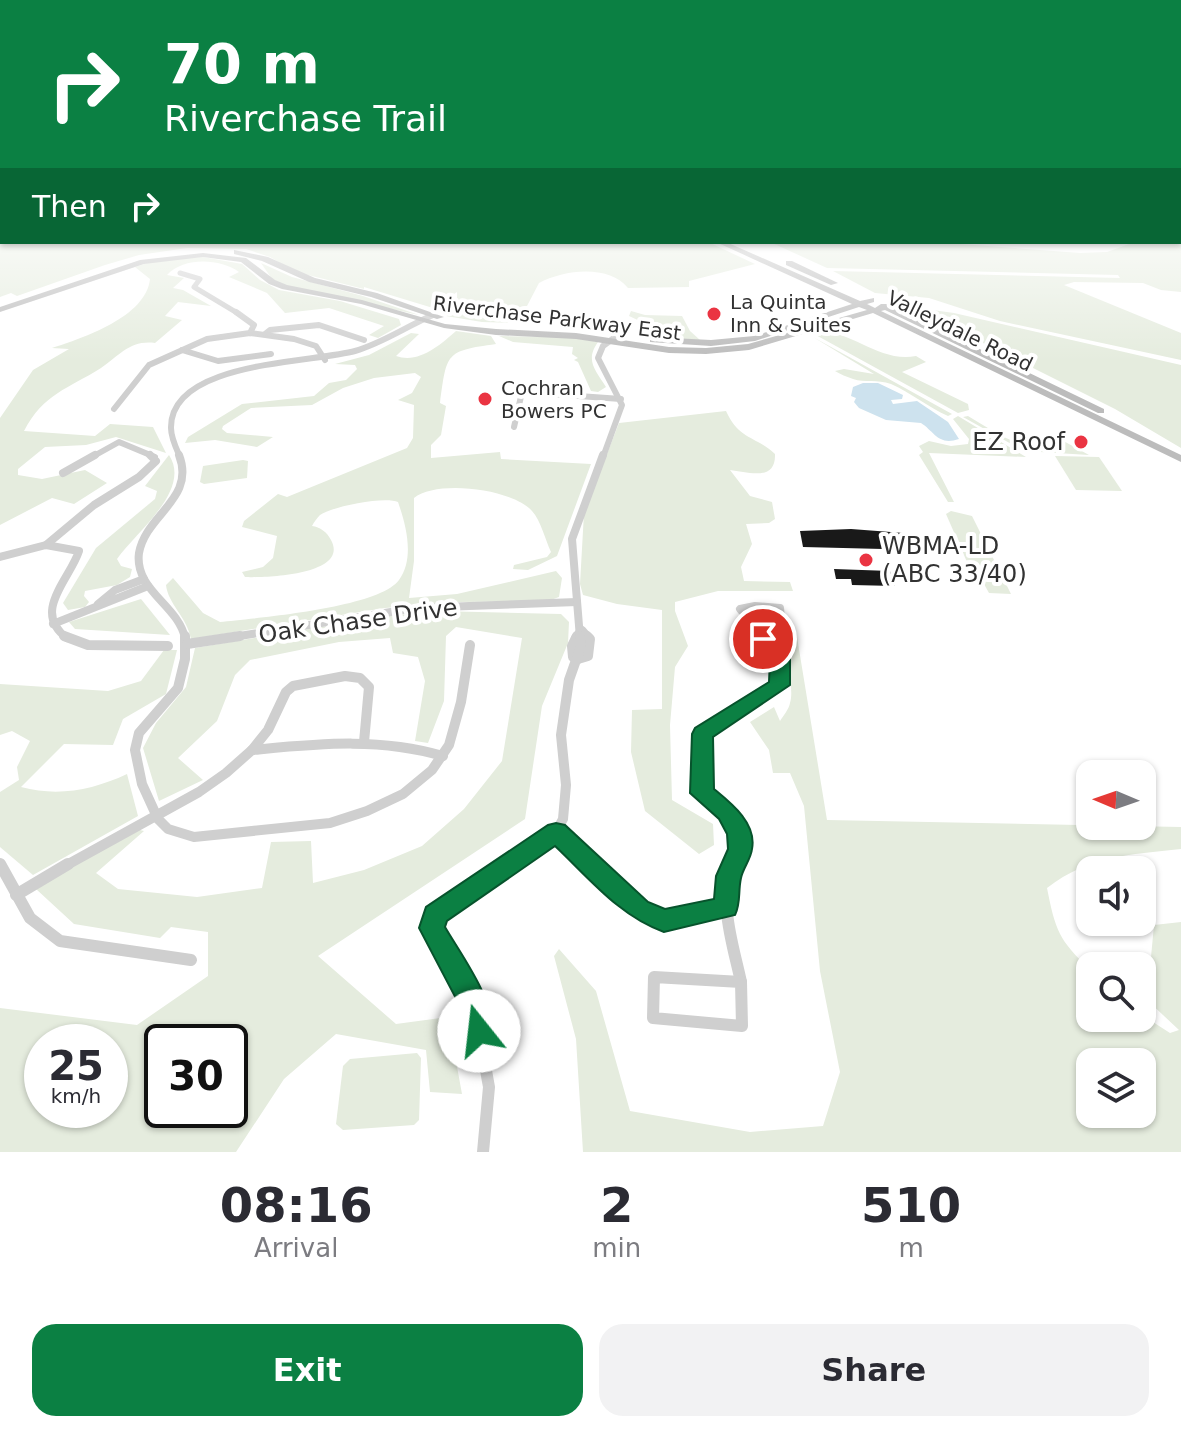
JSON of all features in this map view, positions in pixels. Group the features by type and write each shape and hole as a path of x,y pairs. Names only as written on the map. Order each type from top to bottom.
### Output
{"street":[{"name":"Riverchase Parkway East","path":"0,303 56,288 133,260 175,253"},
{"name":"Riverchase Parkway East","path":"233,253 255,256 312,280 374,295 433,315 476,324 565,327 685,343 740,340 775,332 860,303"},
{"name":"Valleydale Road","path":"745,253 860,303 886,307 1062,390 1181,457"},
{"name":"Valleydale Road","path":"762,253 1181,457"},
{"name":"Riverchase Parkway East","path":"0,310 143,262 203,255 246,261 266,278 285,287 362,302 420,320 476,331 576,336 679,351 740,349 769,343 873,305"},
{"path":"180,273 200,279 194,287 222,301 254,325 250,333"},
{"path":"433,315 371,346 325,360 236,370 205,383 183,400 172,417 171,428 184,464 184,480 178,495 152,525 142,544 139,562 146,583 176,614 187,644 181,683 139,735 135,749 155,815 172,833 198,839 254,830 315,826 385,805 418,782 443,756 456,720 470,645"},
{"path":"264,335 270,330 319,325 364,340"},
{"path":"114,409 149,365 207,339 250,333 264,335 316,346 325,360"},
{"path":"581,646 588,656 573,657 581,646 582,630 572,539 621,402 598,362 600,351 618,335"},
{"path":"181,350 218,361 271,354"},
{"path":"514,427 521,394 621,402"},
{"path":"46,545 98,502 156,461 155,457 119,442 63,473"},
{"path":"0,557 46,545 79,551 56,591 52,605 53,624 59,636 82,645 168,646"},
{"path":"53,624 87,612 146,583"},
{"name":"Oak Chase Drive","path":"187,644 416,608 577,602"},
{"path":"741,982 654,977 653,1018 742,1026 741,982 726,907 728,876 740,849 739,833 728,813 702,793 703,734 779,685 784,634 780,608 740,609 780,657"},
{"path":"483,1152 489,1087 474,1004 432,928 435,914 556,832 563,819 566,785 561,735 565,700 578,659"},
{"path":"16,895 199,792 252,750 268,730 286,692 293,686 345,676 360,678 369,687 364,742"},
{"path":"252,750 364,742 415,746 443,756"},
{"path":"556,832 639,909 664,920 726,907"},
{"path":"0,864 32,925 60,941 191,960"}],"shaded area":[{"path":"0,253 154,253 105,265 17,296 11,293 0,297"},
{"path":"257,253 731,253 755,264 689,281 689,287 628,288 619,280 598,272 549,278 539,283 527,306 525,323 482,322 446,316 463,303 457,302 457,292 433,308 364,287 296,272"},
{"path":"794,253 1077,253 1181,253 1181,292 1161,290 1143,283 1074,282 1064,285 1181,333 1181,360 1000,321 929,298 875,293 833,271 1120,278 1118,275 827,268"},
{"path":"203,257 242,264 260,280 279,290 340,301 399,319 401,325 378,338 369,335 384,326 329,308 285,313 267,293 229,277 239,272 231,267 212,262 182,265 167,275 184,278 173,288 183,290 211,306 178,302 165,316 182,320 155,343 132,346 58,393 40,408 24,431 95,436 110,424 153,427 166,453 116,437 86,445 45,447 18,469 18,475 42,479 85,470 107,483 74,504 52,498 0,525 0,418 33,370 69,349 52,348 96,332 137,304 146,292 150,279 135,267 157,260"},
{"path":"261,263 292,277 419,315 286,286 272,279"},
{"path":"911,307 954,313 1181,365 1181,448 1115,409"},
{"path":"631,311 645,315 682,316 690,331 700,340 652,338 658,329 658,322 642,322 629,316"},
{"path":"456,331 491,336 496,344 467,349 452,357 447,364 440,403 446,406 441,435 431,445 431,458 500,452 501,459 591,464 557,556 528,570 513,569 514,565 547,557 551,552 538,520 522,503 492,492 456,488 425,492 414,498 414,561 409,598 457,594 556,571 562,578 559,597 548,601 458,602 385,608 191,639 167,592 166,585 173,578 203,613 220,622 343,605 387,590 399,580 408,552 398,502 382,500 359,503 320,515 312,526 327,535 334,552 328,561 317,567 286,575 245,577 242,572 263,567 273,558 277,536 242,527 244,521 278,494 287,497 407,448 413,438 414,405 398,400 412,393 421,377 415,373 374,378 343,388 312,405 251,408 223,426 227,433 273,437 257,447 215,440 185,443 188,437 242,404 314,396 329,383 346,380 357,369 355,365 335,364 369,355 411,333 419,334 396,356 421,355"},
{"path":"818,331 843,336 890,355 916,356 926,362 902,372 968,404 969,410 958,413 814,334"},
{"path":"499,336 570,337 598,342 592,360 606,387 598,392 591,391 578,362 574,360 578,358 572,354 573,347 513,342"},
{"path":"813,337 952,414 948,416 891,384 858,380 835,371 844,369 874,374"},
{"path":"726,411 742,433 775,454 771,469 766,472 730,470 750,496 772,502 775,519 769,523 746,524 752,544 741,567 744,581 790,582 793,591 718,591 675,602 675,611 688,646 675,667 670,725 672,800 713,824 714,845 699,854 645,811 631,752 632,710 662,709 662,610 617,604 583,595 580,584 584,513 619,423"},
{"path":"958,416 1026,457 929,453 954,502 948,502 919,455 923,452 919,446 929,441 951,446 968,444 969,439 953,419"},
{"path":"968,416 1011,440 1033,444 1058,438 1089,455 1024,451 963,417"},
{"path":"169,455 174,468 168,496 117,559 121,566 132,569 130,577 117,585 85,591 84,596 89,602 85,607 68,610 63,603 96,548 155,499 157,491 145,486"},
{"path":"1055,456 1099,457 1122,491 1076,490"},
{"path":"248,461 247,478 200,482 203,466"},
{"path":"951,511 972,516 1011,594 989,593 984,584 974,578 946,514"},
{"path":"141,599 170,635 75,629 69,622"},
{"path":"437,611 561,614 569,622 568,643 542,706 525,819 318,956 396,1024 448,1017 462,1094 430,1092 426,1050 336,1034 284,1079 236,1152 0,1152 0,1008 137,1025 208,976 208,932 171,927 160,938 74,924 36,889 136,829 144,831 96,873 118,889 197,897 262,888 271,842 311,841 313,883 364,870 422,846 464,809 502,761 522,638 456,627 446,636 444,701 428,743 415,741 425,681 418,657 393,653 390,638 339,642 250,660 235,675 217,721 178,758 203,780 159,801 143,748 156,723 186,687 195,648 387,616"},
{"path":"797,637 827,820 1076,825 1076,840 1156,840 1156,827 1181,827 1181,849 1122,856 1076,856 1076,870 1047,888 1060,933 1076,955 1076,1032 1156,1032 1156,1024 1170,1033 1179,1030 1156,1008 1156,952 1151,952 1156,925 1181,922 1181,1152 583,1152 576,1039 554,956 559,949 596,991 630,1111 750,1132 823,1126 840,1072 820,971 804,806 790,773 773,773 769,750 750,722 774,707 780,721 788,708 791,686 789,644"},
{"path":"164,650 177,650 166,694 123,719 113,745 64,744 21,787 62,792 101,784 127,774 138,816 33,875 0,847 0,792 19,780 17,767 30,741 12,731 0,735 0,684 108,691 141,681"},
{"path":"417,1053 421,1058 419,1120 414,1125 343,1130 336,1124 343,1066 350,1059"}],"water":[{"path":"878,383 903,395 902,399 891,400 893,404 917,401 948,422 959,439 946,441 921,423 886,420 859,408 854,402 856,398 851,396 853,387"}],"building":[{"name":"WBMA-LD (ABC 33/40)","path":"851,529 917,534 923,550 803,547 800,531"},
{"path":"834,569 890,571 895,586 852,585 851,579 836,579"}],"place":[{"name":"La Quinta Inn & Suites","path":"714,314"},
{"name":"Cochran Bowers PC","path":"485,399"},
{"name":"EZ Roof","path":"1081,442"},
{"name":"WBMA-LD (ABC 33/40)","path":"866,560"}],"route":[{"path":"479,1031 474,1004 432,928 435,914 556,832 639,909 664,920 726,907 728,876 740,849 739,833 736,822 728,813 702,793 703,734 779,685 780,657 763,639"}]}
